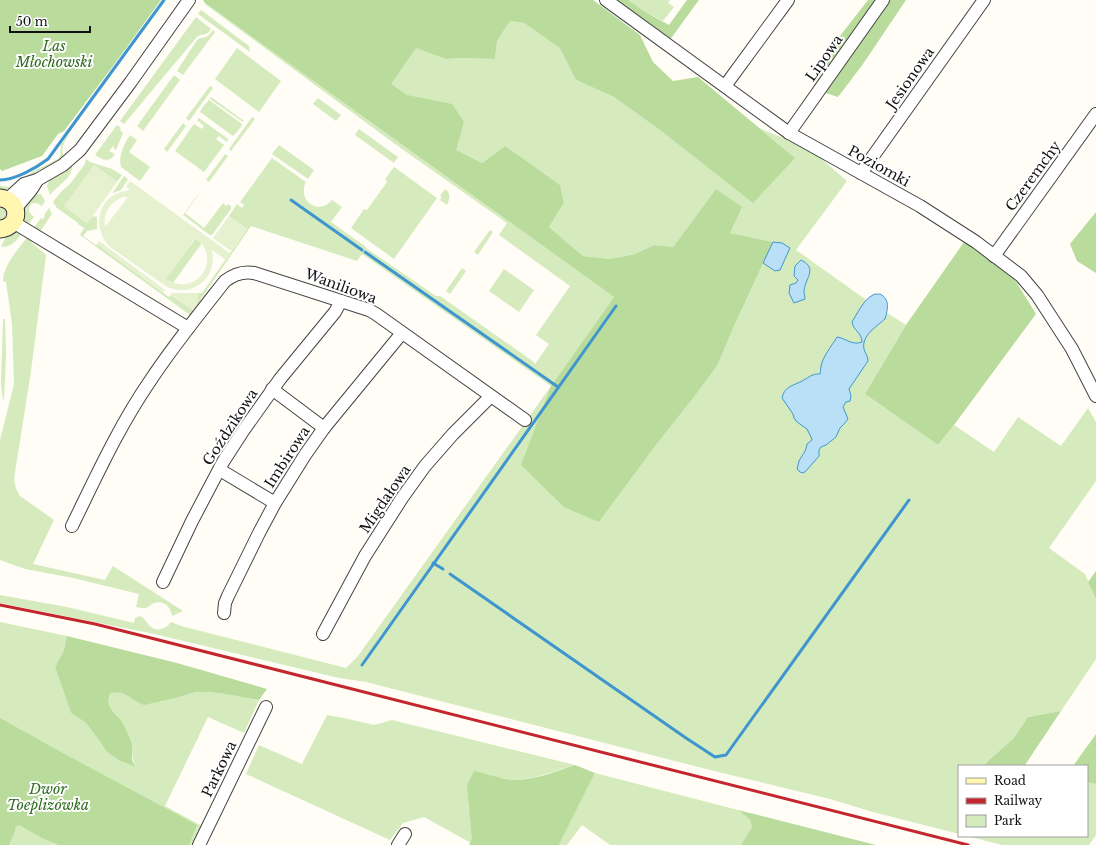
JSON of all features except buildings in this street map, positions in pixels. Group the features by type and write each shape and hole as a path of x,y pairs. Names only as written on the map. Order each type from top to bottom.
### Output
{"street":[{"path":"188,328 6,218 11,196 24,184 37,180 63,165 80,150 189,0"},
{"name":"Poziomki","path":"606,0 789,133 920,206 976,242 1021,276 1037,295 1072,350 1096,396"},
{"path":"725,86 788,0"},
{"name":"Lipowa","path":"789,133 883,0"},
{"name":"Jesionowa","path":"861,173 984,0"},
{"name":"Czeremchy","path":"994,256 1096,114"},
{"name":"Waniliowa","path":"72,526 117,436 150,381 188,328 225,281 244,272 254,273 369,310 525,420"},
{"name":"Goździkowa","path":"163,582 192,521 243,431 272,389 335,312 341,301"},
{"name":"Imbirowa","path":"224,613 225,602 259,533 275,503 305,454 324,428 402,333"},
{"path":"272,389 324,428"},
{"name":"Migdałowa","path":"323,634 365,556 402,498 425,466 491,396"},
{"path":"220,470 275,503"},
{"name":"Parkowa","path":"199,845 266,707"},
{"path":"398,845 405,834"}],"green space":[{"name":"Las Młochowski","path":"0,0 161,0 64,131 58,134 42,156 2,171 0,169"},
{"path":"203,0 593,0 640,35 653,62 673,81 698,77 795,158 753,203 664,133 614,97 576,80 560,48 524,23 510,21 497,41 495,59 446,59 416,48 391,84 407,95 452,104 464,122 456,150 482,163 505,146 560,185 564,203 549,227 583,256 610,259 635,254 654,245 673,247 716,189 742,207 730,233 773,242 717,366 599,522 564,507 521,465 551,386 614,297 205,3"},
{"path":"320,0 446,59 495,59 497,41 510,21 524,23 561,48 576,80 614,97 664,133 795,158 759,128 810,149 847,181 796,250 865,299 906,325 865,394 938,445 954,425 994,452 1018,417 1061,446 1088,408 1096,422 1096,481 1049,548 1085,574 1096,599 1096,659 1061,711 1028,717 1013,739 985,765 958,765 958,834 873,812 830,799 714,771 366,682 339,678 154,634 0,603 0,595 67,607 134,623 135,618 140,616 155,629 164,628 171,622 181,626 346,668 358,656 551,386 599,522 717,366 773,242 730,233 716,189 673,247 654,245 635,254 610,259 583,256 549,227 564,203 560,185 524,159 505,146 482,163 455,150 464,122 390,117"},
{"path":"613,0 628,0 647,13 669,25 687,0 699,0 669,41"},
{"path":"628,0 670,0 668,3 674,7 663,21 647,13"},
{"path":"868,0 906,0 863,64 838,97 820,91 811,81 840,36"},
{"path":"205,3 614,297 551,386 362,254 357,261 251,226 194,309 197,303 198,293 202,293 247,229 229,216 237,204 242,208 244,205 240,202 272,158 306,182 304,195 310,204 321,207 332,200 342,207 331,222 436,296 440,296 535,364 549,344 536,335 570,286 499,235 507,223 395,144"},
{"path":"201,10 249,46 250,52 198,14"},
{"path":"196,17 211,29 207,33 196,38 124,124 120,121"},
{"path":"213,30 215,32 183,75 177,71 197,40 207,37"},
{"path":"237,48 281,81 259,112 215,79"},
{"path":"174,75 180,80 143,131 137,126"},
{"path":"210,86 213,88 189,121 186,118"},
{"path":"211,97 244,121 243,122 210,99"},
{"path":"318,98 341,115 336,121 313,104"},
{"path":"209,100 242,124 233,136 200,112"},
{"path":"252,117 255,119 231,151 229,149"},
{"path":"199,118 228,139 227,142 219,136 216,139 224,145 204,172 175,151 194,124 202,129 204,126 197,120"},
{"path":"183,123 186,126 167,152 164,149"},
{"path":"117,125 121,128 120,130 123,133 116,150 113,146 109,151 115,154 113,157 106,160 95,155"},
{"path":"359,129 398,157 394,163 355,135"},
{"path":"69,134 64,142 64,158 39,170 15,187 0,189 0,186 9,187 16,184 32,172 58,159 60,156 61,145"},
{"path":"130,135 137,140 129,152 150,167 140,181 121,167 120,163 121,154"},
{"path":"279,145 314,170 308,179 272,154"},
{"path":"225,154 228,156 209,182 206,180"},
{"path":"86,159 90,162 112,169 122,175 117,182 94,165 87,223 92,216 97,217 97,229 87,231 83,236 96,245 97,244 169,297 171,295 193,310 190,315 80,235 84,228 57,208 53,202 70,184 85,164"},
{"path":"94,165 117,182 87,224 64,206"},
{"path":"72,166 72,170 67,178 50,195 47,186 49,181"},
{"path":"394,167 437,198 394,259 351,228 364,209 367,210 387,182 385,179"},
{"path":"124,176 128,179 121,190 113,193 113,192"},
{"path":"130,181 231,254 226,260 212,250 213,260 211,269 202,283 194,288 177,290 167,287 110,247 102,234 99,220 100,212 103,206 114,195 130,190 126,187","holes":["123,197 128,197 105,227 105,217 108,209 114,202","195,238 203,246 207,255 207,264 203,273 197,280 188,284 178,284 166,279"]},
{"path":"445,189 449,196 447,205 440,200 442,197 440,196"},
{"path":"202,190 185,213 204,228 223,203 226,206 228,204 231,206 231,209 212,235 183,215"},
{"path":"33,194 41,194 45,201 42,206 35,203 31,204 29,212 34,217 27,226 22,221 22,209"},
{"path":"0,207 4,208 7,213 4,218 0,220"},
{"path":"49,208 52,214 39,233 33,229 41,218 43,219"},
{"path":"1096,212 1096,273 1077,261 1070,244"},
{"path":"229,216 247,229 231,251 213,238"},
{"path":"490,230 493,232 478,255 474,252"},
{"path":"16,231 22,233 16,241 11,245 1,247 6,236"},
{"path":"28,236 33,240 31,242 46,255 31,371 14,479 16,489 20,496 54,520 33,564 105,580 113,566 183,611 172,616 169,607 161,602 154,603 147,608 136,607 139,594 73,578 25,569 0,560 0,440 14,384 12,324 6,282 3,281 9,263"},
{"path":"196,238 202,243 173,283 165,279"},
{"path":"99,241 165,290 163,292 97,244"},
{"path":"964,242 1009,270 1036,314 938,445 865,394 906,325"},
{"path":"462,268 466,271 450,294 446,291"},
{"path":"504,269 534,290 519,312 489,291"},
{"path":"171,293 198,293 197,303 193,310 171,295"},
{"path":"3,319 5,319 6,354 3,400 1,385"},
{"path":"1096,571 1096,599 1088,582"},
{"path":"0,622 67,636 64,650 55,667 71,713 86,723 107,752 120,761 136,767 133,760 132,742 122,721 110,707 109,698 111,693 117,691 127,695 179,697 196,692 209,692 259,700 244,733 208,717 165,806 202,826 193,845 0,845"},
{"path":"67,636 177,663 267,689 259,700 225,694 196,692 144,705 124,694 116,692 111,693 109,698 110,707 122,721 129,736 132,743 132,760 136,767 120,761 107,752 86,723 71,713 55,667 64,650"},
{"path":"1061,711 1025,765 985,765 1013,739 1028,717"},
{"path":"327,715 374,725 392,720 575,765 536,777 517,780 501,778 471,843 424,817 403,823 390,840 246,774 259,745 302,764"},
{"name":"Dwór Toeplizówka","path":"0,718 197,825 189,845 59,845 42,838 19,825 15,827 15,831 9,845 0,845"},
{"path":"1096,734 1096,784 1088,782 1088,765 1074,765"},
{"path":"575,765 595,773 559,845 469,845 472,839 467,785 474,771 501,778 517,780 539,776"},
{"path":"595,773 738,810 750,820 752,827 741,845 610,845 582,825 567,845 559,845"},
{"path":"1088,782 1096,784 1096,835 1089,845 1002,845 971,837 1088,837"},
{"path":"738,810 876,845 741,845 752,827 750,820"}],"water":[{"path":"773,242 782,243 790,248 780,270 775,271 763,263"},
{"path":"801,260 806,263 810,271 804,292 805,299 794,303 789,293 790,285 796,283 798,280 794,276 795,266"},
{"path":"880,294 887,301 885,319 870,332 865,340 864,349 868,361 849,389 851,396 850,401 846,402 843,407 848,419 840,428 836,437 821,447 819,450 819,456 806,471 803,473 800,472 797,469 799,461 807,444 812,439 807,429 794,418 793,414 782,398 783,394 786,389 791,386 812,375 820,374 823,360 837,337 855,343 862,342 861,336 852,322 861,307 870,297"}],"waterway":[{"path":"0,180 19,176 48,159 164,0"},
{"path":"291,200 362,250"},
{"path":"365,252 558,387"},
{"path":"362,665 616,306"},
{"path":"450,574 715,757 726,755 909,500"},
{"path":"433,563 443,569"}],"railway":[{"path":"0,605 95,624 968,845"}]}
